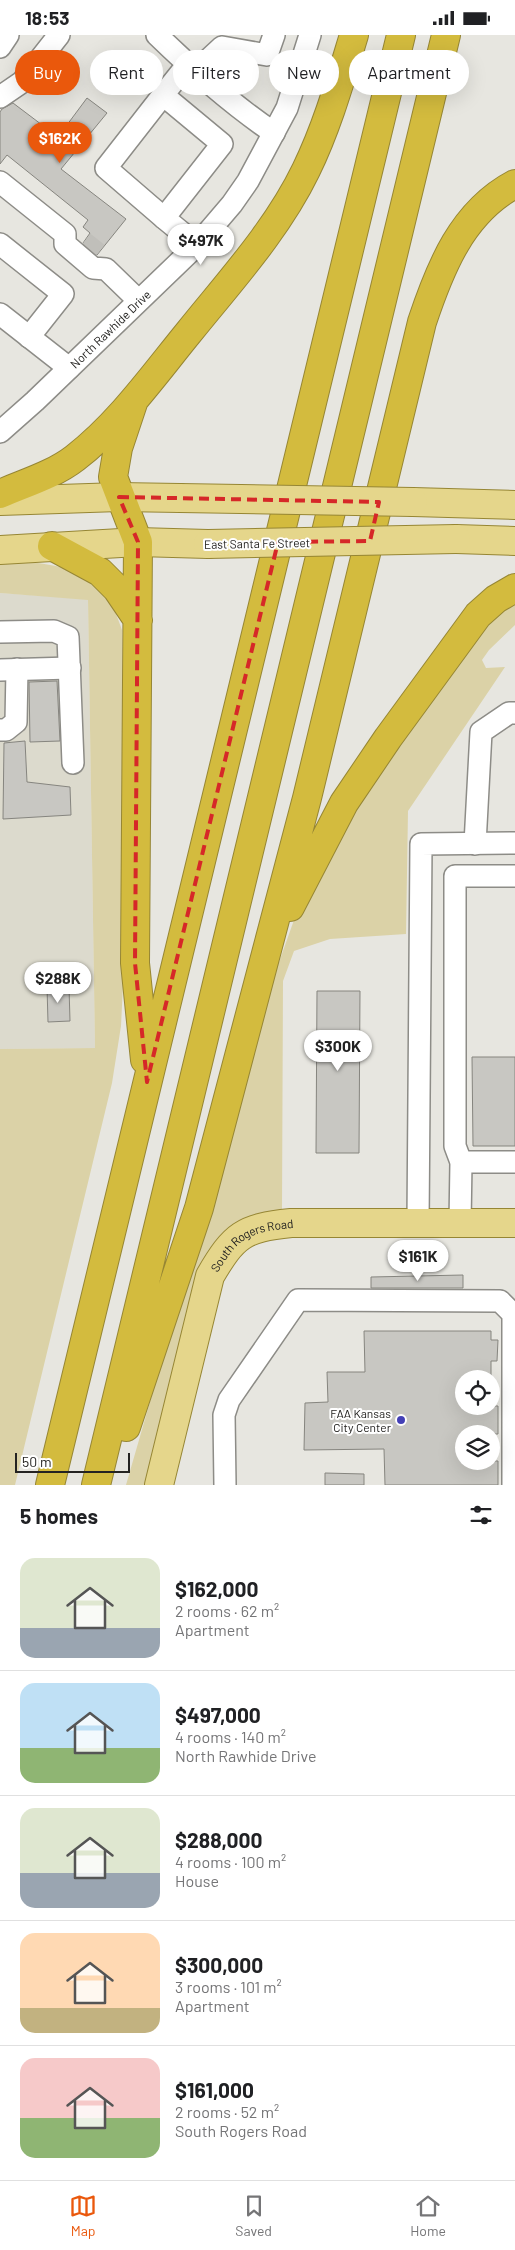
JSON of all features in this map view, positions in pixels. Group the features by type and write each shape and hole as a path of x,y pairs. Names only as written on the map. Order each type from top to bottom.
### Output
{"highway":[{"path":"0,494 54,471 72,460 99,437 134,400 236,275 288,201 306,171 322,132 354,35"},
{"path":"50,1485 400,35"},
{"path":"96,1485 446,35"},
{"path":"107,1485 199,1208 310,788 422,322 432,293 454,243 472,219 489,201 515,183"},
{"path":"134,400 114,463 113,477 119,497 138,542 135,963 147,1082"},
{"path":"52,546 100,572 117,589 138,620"},
{"path":"270,938 289,908 344,803 388,738 478,615 496,599 515,588"}],"main road":[{"path":"0,501 180,497 515,505"},
{"name":"East Santa Fe Street","path":"0,550 138,542 208,544 456,539 515,541"},
{"name":"South Rogers Road","path":"159,1485 210,1276 227,1248 238,1237 262,1226 291,1223 515,1223"}],"street":[{"path":"0,47 8,35"},
{"path":"0,97 22,82 59,35"},
{"path":"157,35 173,51"},
{"path":"259,54 267,55 274,35"},
{"name":"North Rawhide Drive","path":"2,427 69,368 197,245 232,204 248,181 274,133 294,90 310,35"},
{"path":"218,50 222,47 239,50"},
{"path":"173,85 163,95 106,168 197,245"},
{"path":"163,95 222,144 164,218"},
{"path":"221,95 274,133"},
{"path":"0,182 88,250 138,301"},
{"path":"0,244 63,294 29,337"},
{"path":"0,314 69,368"},
{"path":"0,632 54,631 68,637 73,763"},
{"path":"0,730 6,730 16,722 8,669 70,668"},
{"path":"475,844 481,732 509,713 515,713"},
{"path":"418,1223 421,844 515,843"},
{"path":"460,1223 461,1162 455,1146 455,876 515,876"},
{"path":"461,1162 515,1162"},
{"path":"225,1485 224,1415 228,1401 298,1300 500,1301 514,1314 513,1485"}],"highlighted area":[{"path":"119,497 379,502 370,541 278,542 147,1082 135,963 138,542"}],"shaded area":[{"path":"16,561 53,565 83,576 95,584 106,596 115,611 122,630 123,985 121,1026 112,1083 15,1485 0,1485 0,1049 95,1048 88,600 0,593 0,564"},
{"path":"0,593 88,599 95,1048 0,1049"},
{"path":"515,597 515,625 489,650 482,660 486,668 505,667 408,811 406,934 330,939 294,951 283,981 282,1211 233,1229 147,1485 126,1485 268,993 299,906 339,829 477,633"}],"building":[{"path":"87,98 107,113 61,169 126,219 97,255 83,243 90,233 83,227 88,220 7,155 0,164 0,112 2,109 13,103 58,137"},
{"path":"57,681 60,741 30,742 29,682"},
{"path":"25,741 27,782 70,787 71,815 3,819 4,743"},
{"path":"47,987 69,987 70,1021 48,1022"},
{"path":"317,991 360,991 359,1153 316,1153"},
{"path":"472,1057 515,1057 515,1146 473,1146"},
{"path":"463,1275 463,1288 371,1288 371,1277"},
{"name":"FAA Kansas City Center","path":"364,1331 491,1331 491,1340 498,1340 497,1361 491,1361 491,1370 455,1370 455,1415 498,1415 498,1425 455,1425 455,1470 498,1470 498,1485 385,1485 384,1449 304,1450 305,1403 328,1402 327,1372 365,1372"},
{"path":"325,1473 364,1474 364,1485 325,1485"}],"tunnel":[{"path":"84,242 98,253"}],"place":[{"name":"FAA Kansas City Center","path":"401,1420"}]}
